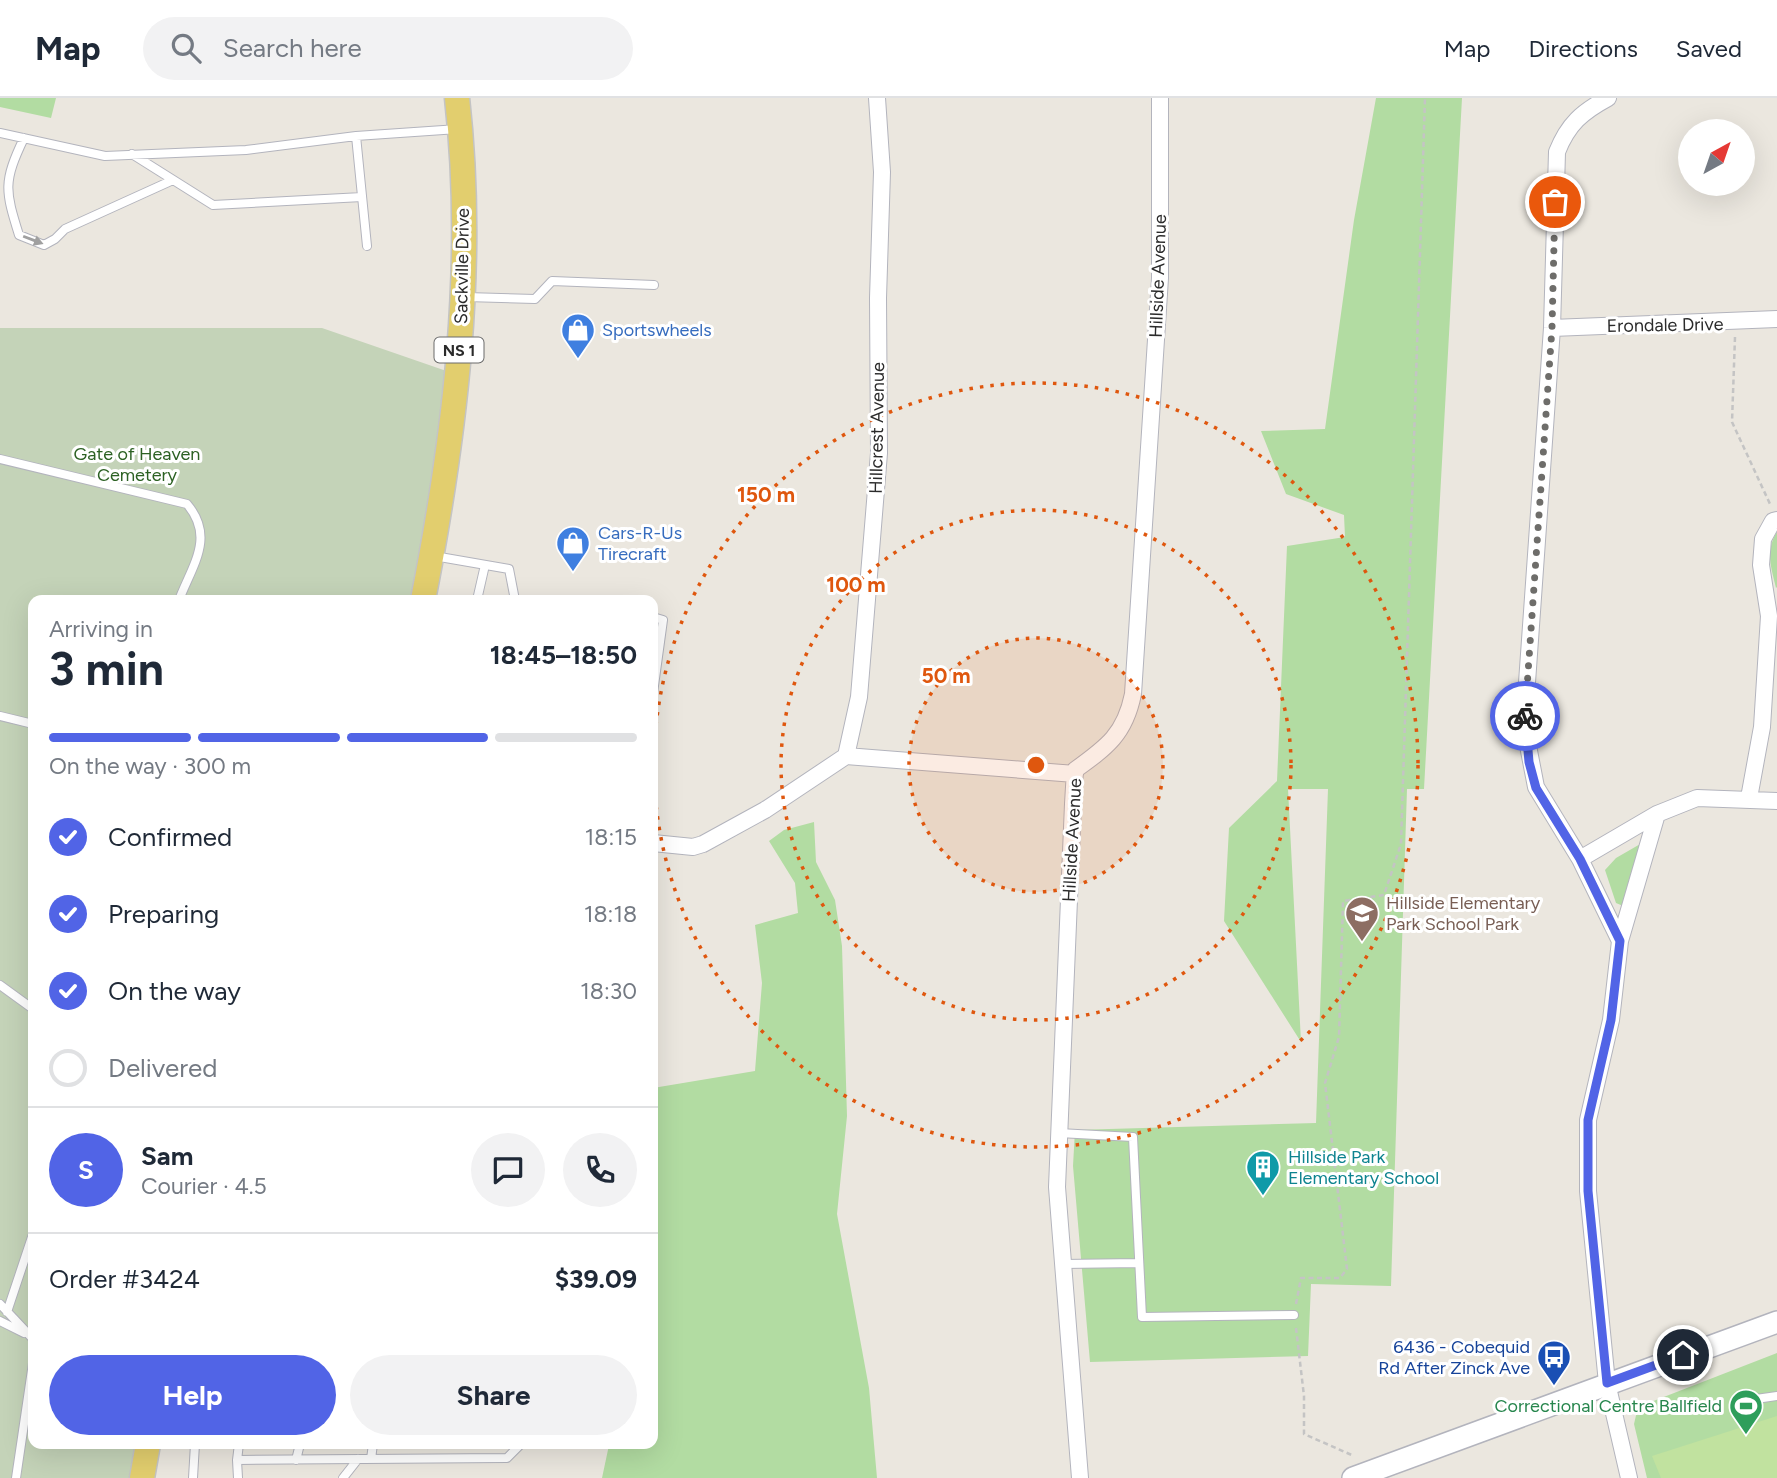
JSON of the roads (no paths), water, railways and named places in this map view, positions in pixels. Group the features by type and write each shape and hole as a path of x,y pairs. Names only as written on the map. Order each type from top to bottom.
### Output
{"main road":[{"name":"Sackville Drive","path":"424,595 450,448 463,297 461,129 457,98"},
{"path":"1353,1478 1777,1322"},
{"path":"142,1478 147,1449"}],"street":[{"name":"Hillcrest Avenue","path":"846,756 860,685 879,453 878,298 882,172 877,98"},
{"name":"Hillside Avenue","path":"1080,1478 1057,1187 1075,770 1105,749 1119,732 1128,718 1133,694 1160,278 1160,98"},
{"path":"1608,98 1581,113 1566,129 1557,152 1552,328 1524,725 1536,788 1580,859 1620,941"},
{"name":"Erondale Drive","path":"1552,328 1735,323 1777,319"},
{"path":"1749,799 1762,727 1773,611 1761,565 1763,539 1775,521"},
{"path":"658,844 693,847 703,845 765,810 846,756 1075,774"},
{"path":"1580,859 1657,814 1697,798 1777,801"},
{"path":"1629,1478 1607,1383 1588,1191 1588,1120 1611,1020 1620,941 1657,814"}],"lane":[{"path":"0,133 105,156 246,150 356,136 461,129"},
{"path":"356,136 367,246"},
{"path":"24,138 11,164 6,192 19,235 44,245 65,229 173,180"},
{"path":"132,154 213,205 362,197"},
{"path":"463,297 535,299 552,281 654,285"},
{"path":"0,459 187,503 200,519 203,540 181,595"},
{"path":"431,556 509,569 514,595"},
{"path":"478,595 485,565"},
{"path":"658,618 663,620 658,656"},
{"path":"0,716 28,723"},
{"path":"0,985 28,1005"},
{"path":"1059,1133 1133,1137 1142,1317 1294,1315"},
{"path":"7,1312 28,1249"},
{"path":"1062,1264 1139,1263"},
{"path":"0,1304 28,1333"},
{"path":"0,1321 28,1335"},
{"path":"1756,1399 1777,1396"},
{"path":"16,1478 28,1397"},
{"path":"193,1478 195,1449"},
{"path":"238,1449 238,1478"},
{"path":"296,1460 299,1449"},
{"path":"371,1459 372,1449"},
{"path":"237,1460 508,1458 516,1449"},
{"path":"342,1478 358,1459"}],"place":[{"name":"Sportswheels","path":"578,360"},
{"name":"Cars-R-Us Tirecraft","path":"573,573"},
{"name":"Hillside Elementary Park School Park","path":"1362,943"},
{"name":"Hillside Park Elementary School","path":"1263,1197"},
{"name":"6436 - Cobequid Rd After Zinck Ave","path":"1554,1387"},
{"name":"Correctional Centre Ballfield","path":"1746,1436"}],"park label":[{"name":"Gate of Heaven Cemetery","path":"137,464"}]}
